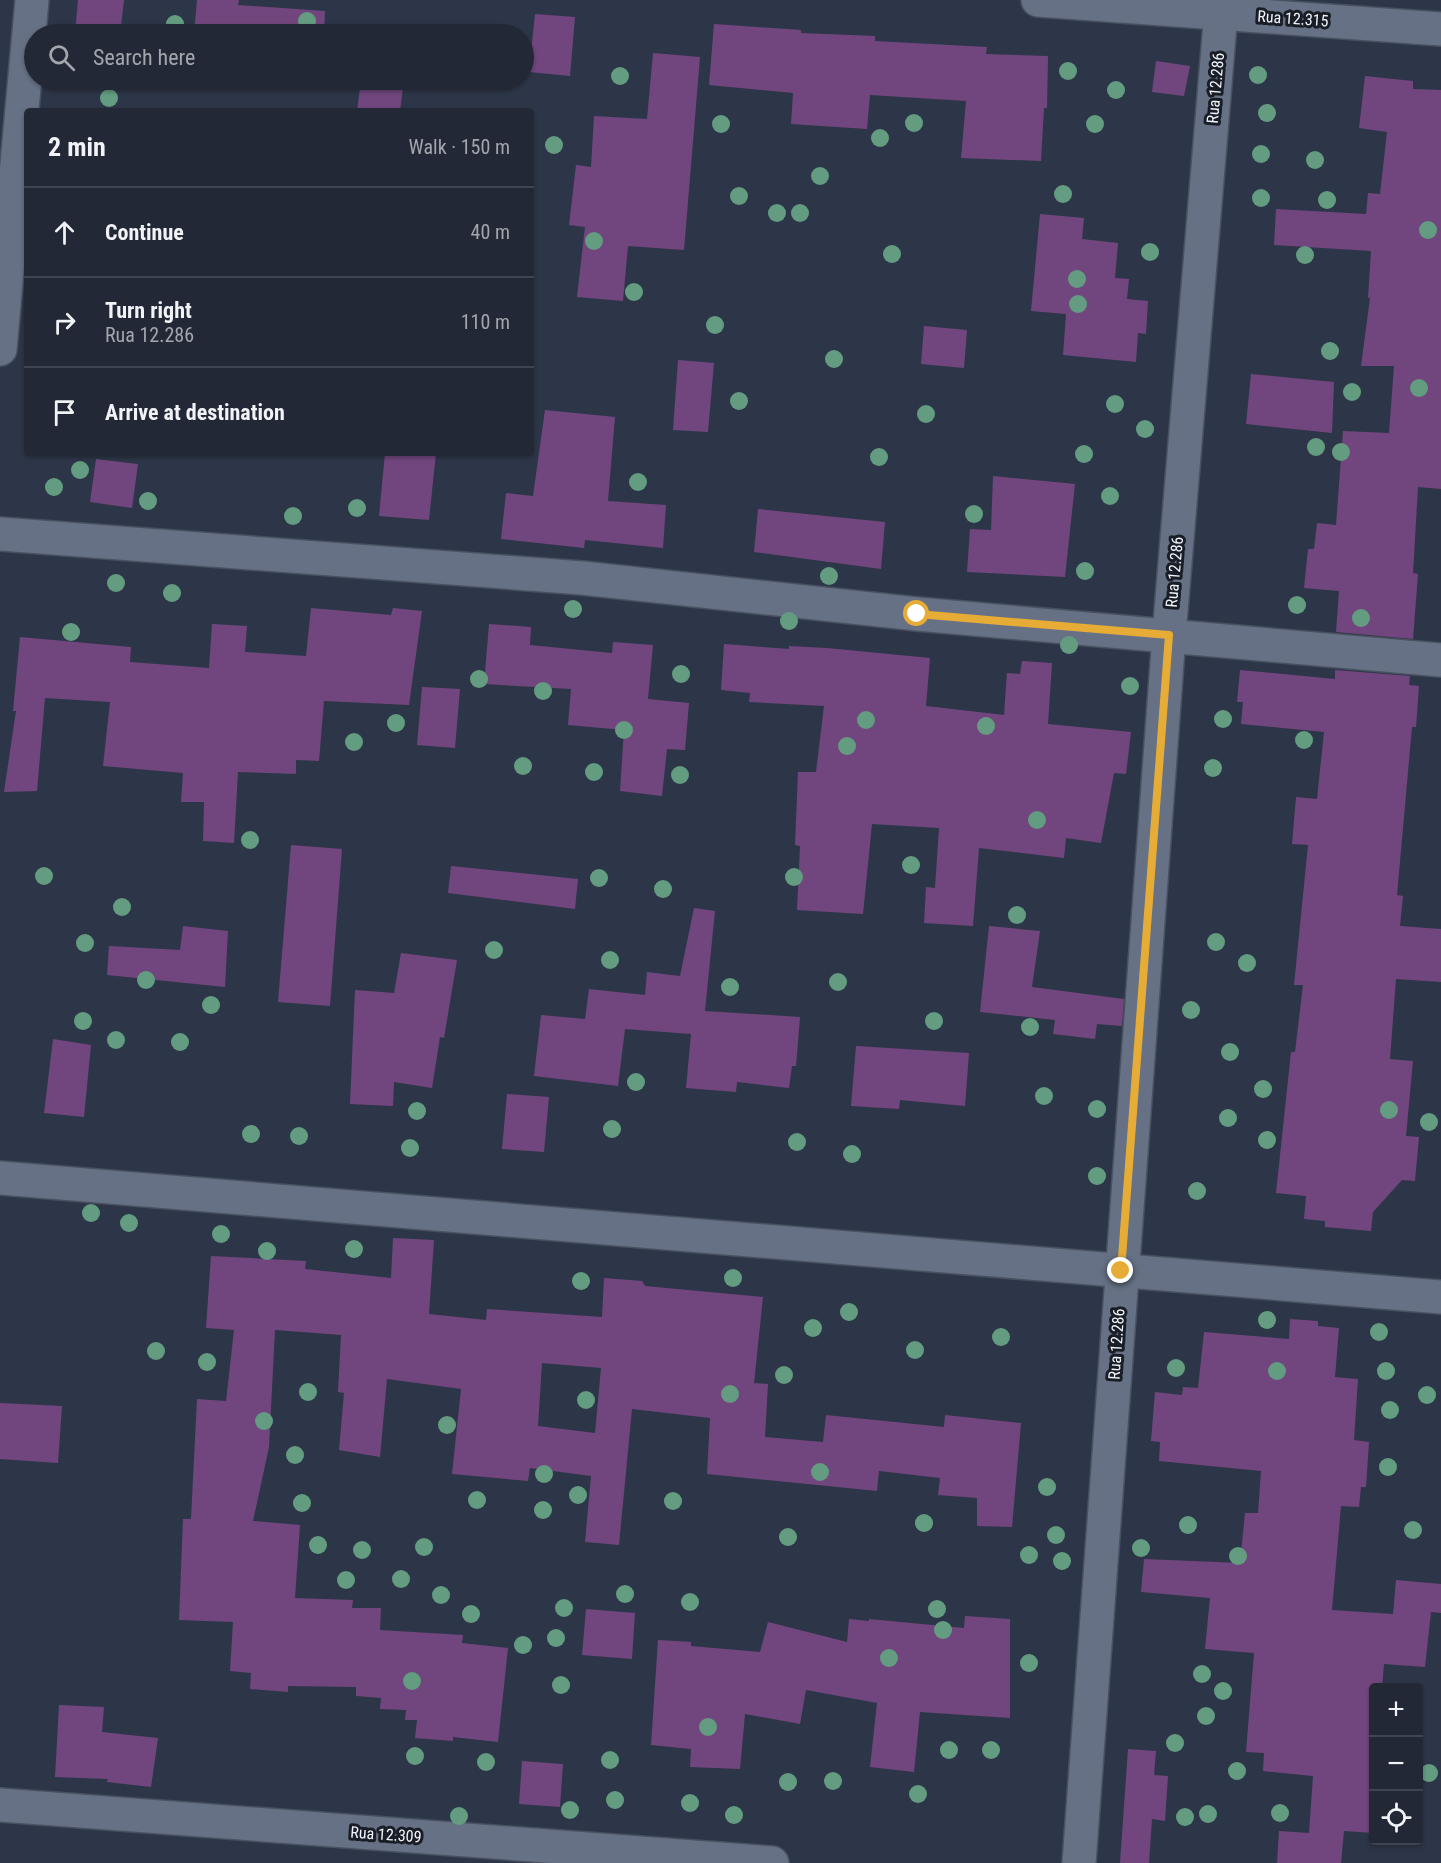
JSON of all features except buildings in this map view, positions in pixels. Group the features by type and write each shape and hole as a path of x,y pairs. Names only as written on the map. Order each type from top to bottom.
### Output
{"street":[{"path":"30,24 32,0"},
{"name":"Rua 12.315","path":"1038,0 1221,7 1441,29"},
{"name":"Rua 12.286","path":"1079,1863 1169,635 1221,7"},
{"path":"0,349 24,87"},
{"path":"0,534 582,578 917,614 1441,660"},
{"path":"0,1178 1441,1297"},
{"name":"Rua 12.309","path":"0,1805 772,1863"}],"route":[{"path":"917,614 1169,635 1121,1271"}]}
